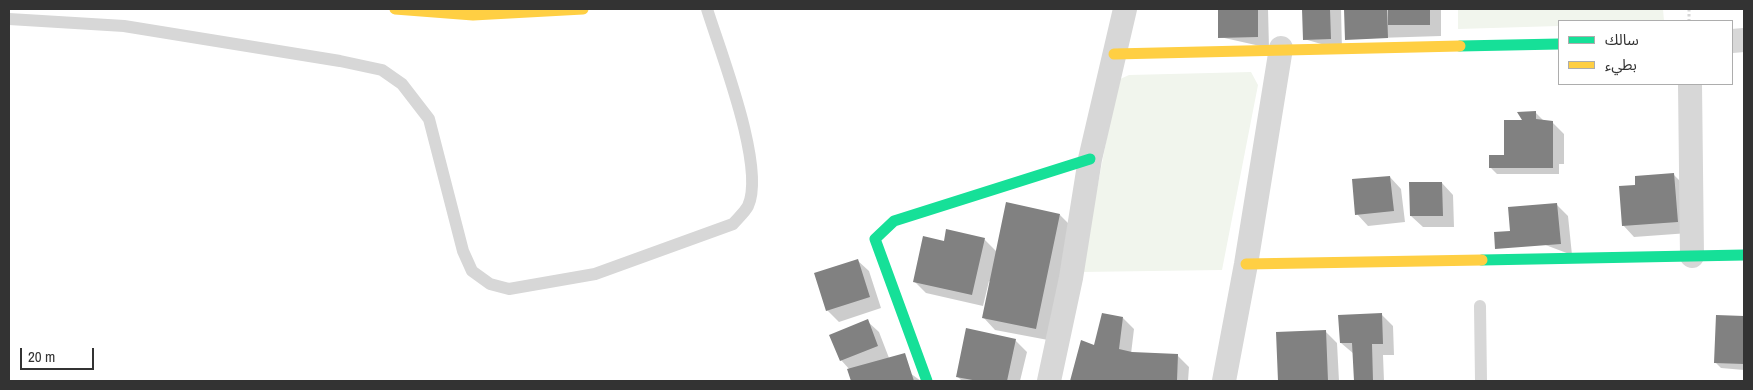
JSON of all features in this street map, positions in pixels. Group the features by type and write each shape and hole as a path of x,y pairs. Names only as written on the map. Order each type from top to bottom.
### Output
{"street":[{"path":"395,9 473,15 583,9"},
{"path":"1049,381 1071,278 1090,159 1125,9"},
{"path":"1114,54 1281,48 1558,44"},
{"path":"1224,381 1246,264 1281,48"},
{"path":"1690,85 1692,256"},
{"path":"927,381 875,239 894,221 1090,159"},
{"path":"1246,264 1744,255"}],"lane":[{"path":"9,19 124,26 382,70 402,84 429,119 463,251 472,271 490,284 509,289 595,274 733,224 748,206 752,181 750,147 707,9"},
{"path":"1480,306 1480,381"}],"shaded area":[{"path":"1458,9 1663,9 1664,20 1558,20 1558,26 1458,29"},
{"path":"1251,72 1258,85 1222,270 1081,272 1118,80 1129,75"}],"building":[{"path":"1218,9 1258,9 1258,37 1218,38"},
{"path":"1302,9 1330,9 1331,39 1303,40"},
{"path":"1344,9 1387,9 1388,38 1345,40"},
{"path":"1388,9 1430,9 1430,25 1388,25"},
{"path":"1536,111 1536,119 1553,121 1553,168 1489,168 1489,155 1504,155 1504,120 1522,120 1517,112"},
{"path":"1674,173 1678,222 1622,226 1619,186 1635,185 1635,176"},
{"path":"1390,176 1394,211 1355,215 1352,179"},
{"path":"1409,182 1442,182 1443,216 1410,216"},
{"path":"1006,202 1060,214 1036,329 982,318"},
{"path":"1557,203 1561,244 1495,249 1494,232 1510,231 1508,207"},
{"path":"946,229 985,238 972,295 913,282 923,236 944,241"},
{"path":"858,259 870,297 826,311 814,273"},
{"path":"1102,313 1123,317 1119,349 1132,352 1178,354 1177,381 1070,381 1081,340 1094,345"},
{"path":"1382,313 1383,344 1372,344 1373,381 1354,381 1352,343 1340,343 1338,315"},
{"path":"1716,315 1744,316 1744,364 1714,363"},
{"path":"868,319 878,346 840,361 829,335"},
{"path":"966,328 1016,339 1007,381 978,381 956,377"},
{"path":"1326,330 1328,381 1278,381 1276,332"},
{"path":"905,353 914,381 851,381 847,369"}],"traffic: fast":[{"path":"1460,46 1558,44"},
{"path":"927,381 875,239 894,221 1090,159"},
{"path":"1482,260 1744,255"}],"traffic: slow":[{"path":"395,9 473,15 583,9"},
{"path":"1114,54 1460,46"},
{"path":"1246,264 1482,260"}]}
